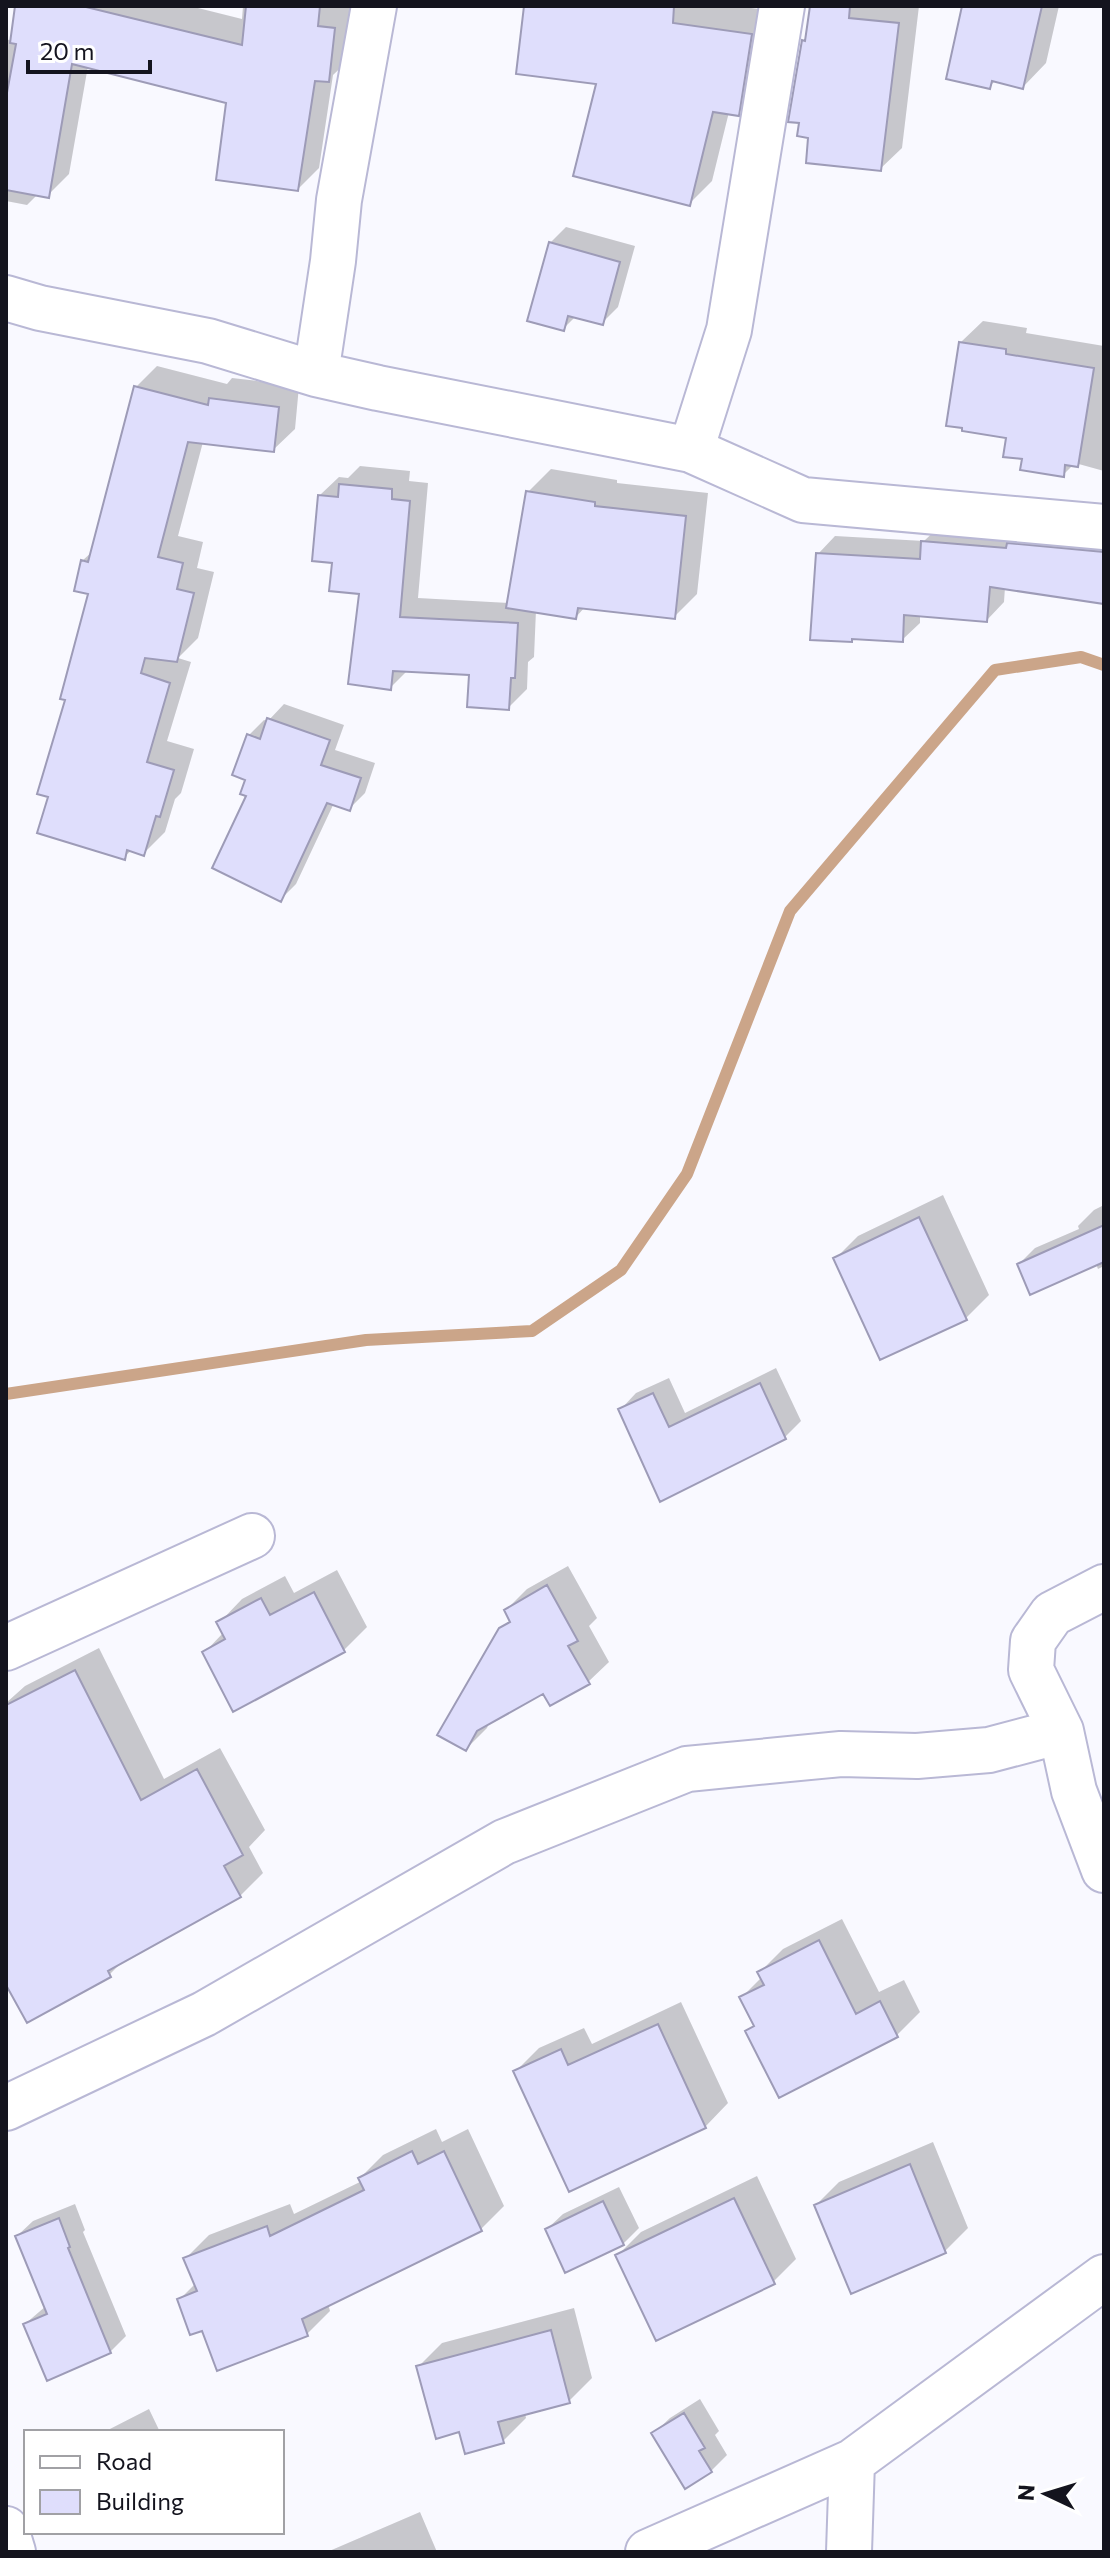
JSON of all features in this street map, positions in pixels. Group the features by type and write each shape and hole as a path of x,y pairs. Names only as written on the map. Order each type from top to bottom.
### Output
{"street":[{"path":"316,374 339,200 374,6"},
{"path":"691,450 729,330 782,6"},
{"path":"6,298 40,308 208,341 316,374 691,450 803,500 1104,527"},
{"path":"6,1648 252,1536"},
{"path":"1104,1587 1052,1614 1033,1641 1031,1670 1061,1731 1074,1791 1104,1870"},
{"path":"6,2108 204,2014 504,1842 687,1769 841,1754 917,1756 989,1750 1061,1731"},
{"path":"648,2552 852,2462 1104,2277"},
{"path":"849,2552 852,2462"},
{"path":"6,2529 13,2552"}],"building":[{"path":"15,6 82,6 242,45 246,6 320,6 318,26 335,28 329,82 315,81 298,191 216,180 226,103 72,64 49,198 6,190 6,98 16,44 10,43"},
{"path":"524,6 674,6 673,23 752,34 739,116 713,112 690,206 573,176 596,84 516,74"},
{"path":"810,6 850,6 849,18 899,23 881,171 806,163 808,138 797,136 799,123 788,122"},
{"path":"962,6 1042,6 1023,89 992,81 990,89 946,79"},
{"path":"549,242 620,262 603,325 568,316 564,331 527,321"},
{"path":"959,342 1006,349 1006,354 1094,368 1078,467 1065,465 1064,477 1020,470 1022,459 1003,457 1006,438 946,426"},
{"path":"134,386 208,405 209,398 279,407 274,452 188,442 158,557 183,563 177,589 194,593 177,662 145,658 141,673 170,683 147,762 174,770 144,856 127,850 125,860 37,833 48,797 37,794 65,700 60,699 88,594 74,591 81,560 88,562"},
{"path":"339,484 392,489 392,499 410,501 400,617 518,623 515,678 511,678 509,710 467,707 469,675 393,671 391,690 348,684 359,594 329,591 332,563 312,561 318,495 338,497"},
{"path":"526,491 595,502 595,506 686,516 675,619 578,608 576,619 506,608"},
{"path":"921,541 1006,548 1007,543 1104,552 1104,604 990,587 987,622 904,615 903,642 810,640 816,553 920,559"},
{"path":"267,718 330,740 321,765 361,778 350,811 327,803 281,902 212,868 246,796 240,794 245,780 232,775 247,734 260,739"},
{"path":"919,1217 967,1320 880,1360 833,1258"},
{"path":"1104,1225 1104,1262 1030,1295 1017,1264"},
{"path":"760,1383 786,1439 660,1502 618,1409 653,1393 669,1427"},
{"path":"547,1585 578,1641 568,1646 590,1684 550,1706 543,1694 477,1731 466,1751 437,1735 499,1628 510,1622 504,1610"},
{"path":"314,1592 345,1652 233,1712 202,1652 225,1639 216,1622 261,1598 270,1615"},
{"path":"75,1670 141,1800 197,1769 243,1855 224,1866 241,1897 108,1971 111,1977 27,2023 6,1985 6,1705"},
{"path":"819,1940 856,2014 880,2001 898,2037 779,2098 745,2031 754,2026 739,1997 764,1985 757,1972"},
{"path":"658,2024 706,2128 569,2192 513,2071 561,2049 568,2065"},
{"path":"412,2151 418,2164 444,2151 482,2231 302,2319 308,2336 217,2371 202,2331 190,2335 177,2299 197,2291 183,2258 267,2226 270,2236 364,2190 358,2178"},
{"path":"910,2164 946,2253 851,2294 814,2205"},
{"path":"734,2198 775,2284 656,2341 615,2255"},
{"path":"603,2201 624,2245 565,2273 545,2229"},
{"path":"59,2218 111,2353 47,2381 23,2324 47,2314 15,2236"},
{"path":"551,2330 570,2403 498,2422 504,2443 465,2454 459,2432 436,2439 416,2366"},
{"path":"684,2413 705,2448 699,2451 712,2472 685,2489 651,2433"}],"waterway":[{"path":"6,1394 366,1340 532,1331 621,1270 687,1174 790,911 995,670 1081,657 1104,665"}]}
